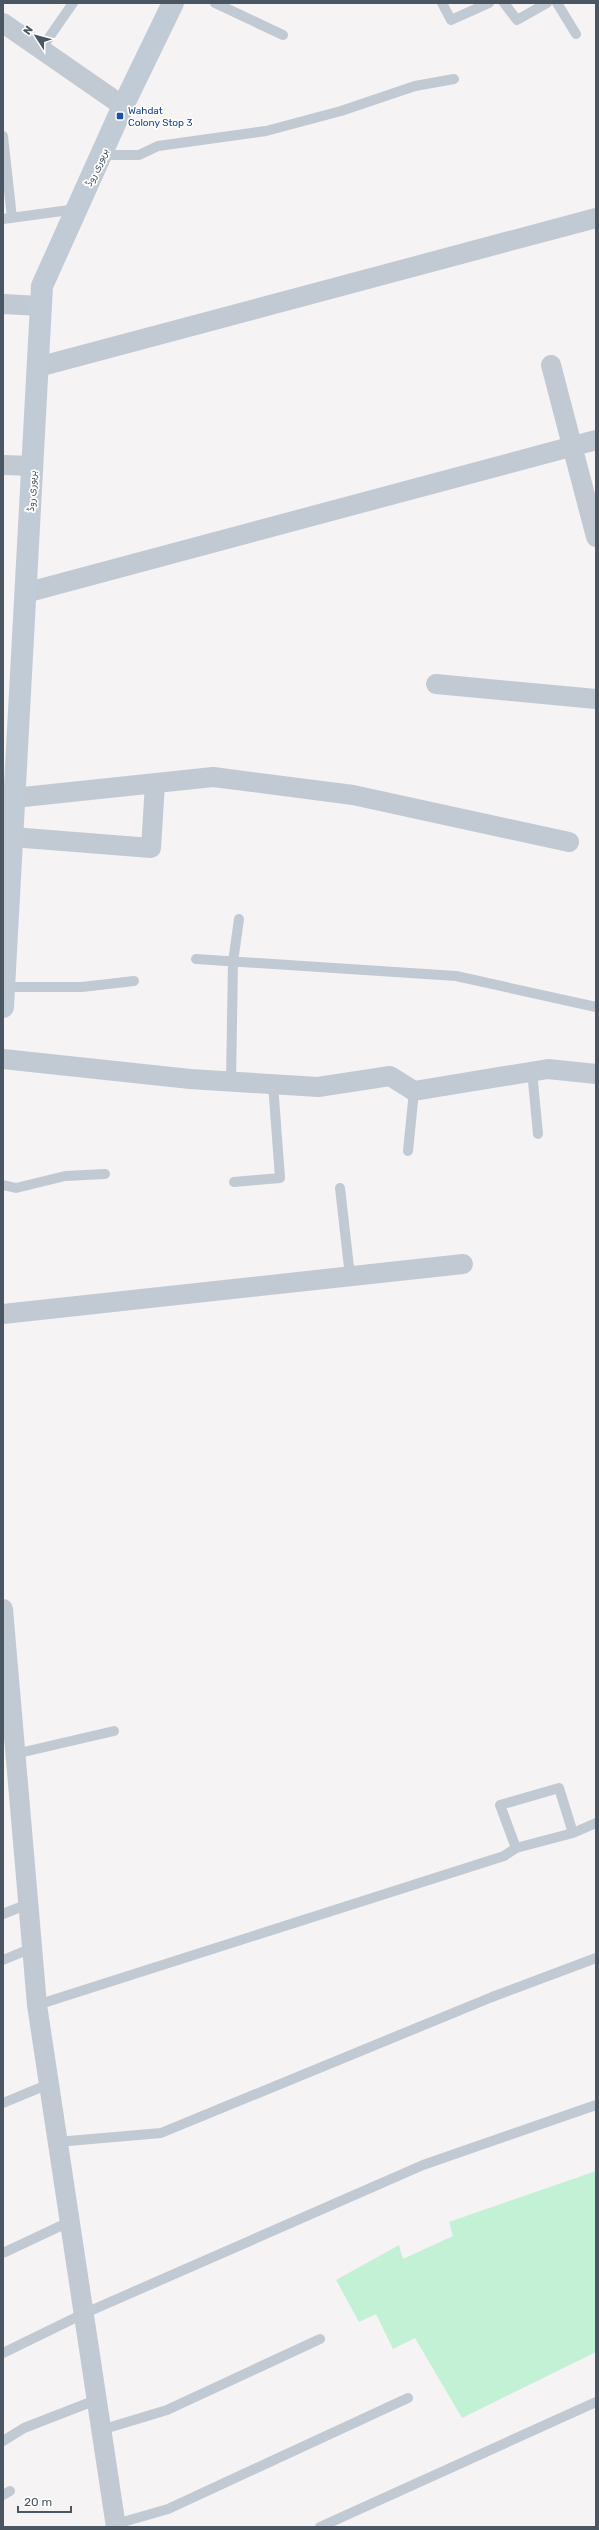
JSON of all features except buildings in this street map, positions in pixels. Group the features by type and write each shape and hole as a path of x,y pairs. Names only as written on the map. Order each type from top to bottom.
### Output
{"main road":[{"name":"بریوری روڈ","path":"4,997 7,864 12,837 42,286 123,106 173,3"}],"street":[{"path":"3,23 123,106"},
{"path":"38,367 596,218"},
{"path":"3,304 41,306"},
{"path":"551,365 596,537"},
{"path":"25,594 596,440"},
{"path":"3,465 33,466"},
{"path":"436,684 596,699"},
{"path":"14,798 213,777 353,795 568,842"},
{"path":"12,837 151,848 155,783"},
{"path":"3,1059 232,1081 318,1087 390,1076 414,1091 548,1068 596,1074"},
{"path":"3,1314 463,1264"},
{"path":"3,1609 7,1724 15,1754 37,2005 116,2526"}],"lane":[{"path":"41,49 73,3"},
{"path":"215,3 283,35"},
{"path":"442,3 451,20 489,3"},
{"path":"504,3 517,20 547,3"},
{"path":"557,3 576,34"},
{"path":"102,155 139,154 158,146 266,132 341,111 415,86 454,79"},
{"path":"3,136 7,219 77,209"},
{"path":"232,1081 233,962 238,919"},
{"path":"196,959 456,976 596,1006"},
{"path":"4,997 134,981"},
{"path":"532,1071 538,1134"},
{"path":"234,1182 280,1178 273,1084"},
{"path":"408,1151 414,1091"},
{"path":"3,1185 16,1188 65,1176 105,1174"},
{"path":"340,1188 350,1276"},
{"path":"15,1754 114,1731"},
{"path":"516,1848 500,1805 559,1788 573,1833"},
{"path":"37,2005 504,1856 516,1848 573,1833 596,1824"},
{"path":"3,1914 28,1904"},
{"path":"3,1960 32,1948"},
{"path":"57,2142 161,2133 492,1997 596,1958"},
{"path":"3,2103 49,2084"},
{"path":"3,2353 83,2314 423,2165 596,2105"},
{"path":"3,2253 69,2222"},
{"path":"101,2430 167,2410 320,2339"},
{"path":"116,2526 168,2509 408,2398"},
{"path":"3,2441 24,2428 96,2400"},
{"path":"320,2527 596,2402"}],"green space":[{"path":"596,2171 596,2352 462,2418 415,2338 393,2349 376,2314 359,2322 336,2280 399,2245 403,2259 453,2236 449,2222"}],"place":[{"name":"Wahdat Colony Stop 3","path":"120,116"}]}
